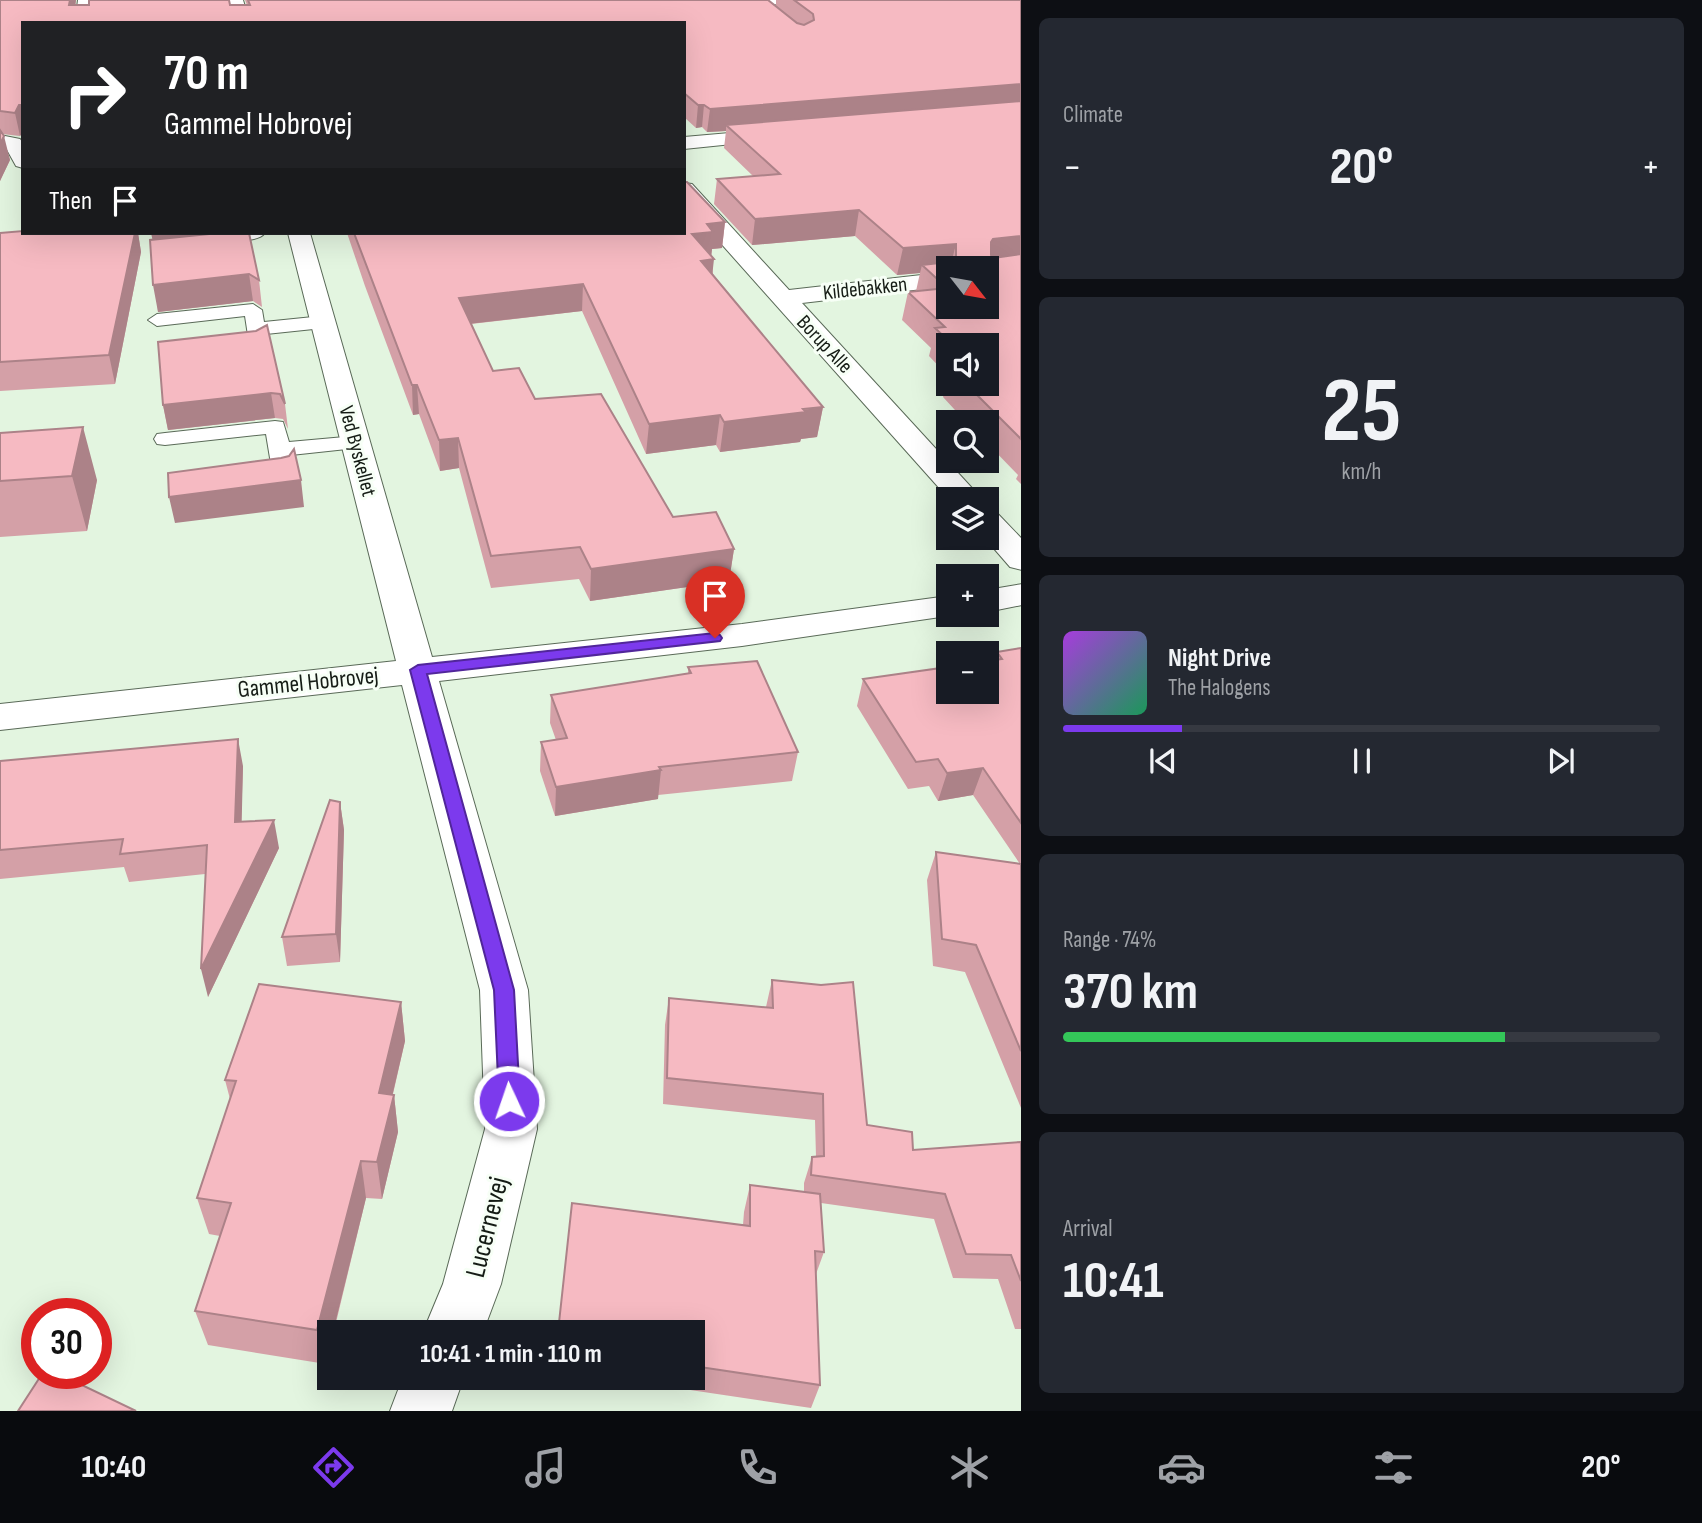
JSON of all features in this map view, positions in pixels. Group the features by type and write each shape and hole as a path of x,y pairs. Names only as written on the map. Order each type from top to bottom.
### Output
{"street":[{"path":"83,21 85,0"},
{"path":"236,0 241,21"},
{"path":"751,0 769,8 823,1 936,0"},
{"path":"686,143 792,134"},
{"path":"0,141 13,143 21,158"},
{"name":"Borup Alle","path":"686,191 955,487"},
{"name":"Ved Byskellet","path":"300,235 418,670"},
{"name":"Kildebakken","path":"782,298 936,280"},
{"path":"999,535 1021,560"},
{"path":"999,599 1021,594"},
{"name":"Gammel Hobrovej","path":"0,717 742,635 936,609"},
{"name":"Lucernevej","path":"418,670 504,990 511,1129 472,1284 458,1320"},
{"path":"421,1411 430,1390"}],"lane":[{"path":"227,251 239,250 236,235"},
{"path":"157,320 253,310 259,347 222,351"},
{"path":"256,329 323,322"},
{"path":"165,439 275,427 284,475 246,480"},
{"path":"279,450 356,442"}],"building":[{"path":"0,0 70,0 69,5 89,5 89,0 229,0 230,5 250,5 248,0 768,0 797,23 804,25 814,20 813,14 794,0 1021,0 1021,84 710,109 698,105 686,95 686,21 21,21 21,105 15,113 0,111"},
{"path":"1021,101 1021,236 993,239 992,256 956,256 956,244 903,248 859,210 755,219 717,179 780,174 726,125"},
{"path":"687,182 725,222 707,224 713,232 692,234 714,259 701,261 823,407 803,409 806,412 724,422 720,415 649,424 583,284 459,298 493,371 519,368 535,399 601,394 673,517 716,512 734,549 591,569 580,547 491,556 458,438 439,440 417,385 412,385 355,235 686,235"},
{"path":"21,231 21,235 135,235 109,355 0,362 0,233"},
{"path":"199,235 249,235 259,280 249,274 153,285 150,240"},
{"path":"1021,254 1021,439 999,417 999,410 992,410 978,396 999,396 999,333 940,333 935,328 945,327 937,319 999,319 999,257"},
{"path":"936,263 936,278 922,265"},
{"path":"936,289 936,318 908,292"},
{"path":"267,325 285,404 280,394 271,393 163,405 158,342 256,331"},
{"path":"83,427 72,476 0,481 0,433"},
{"path":"294,449 301,480 169,497 168,473 281,458 289,456"},
{"path":"1021,648 1021,823 983,768 947,773 938,759 916,762 863,679 936,669 936,704 999,704 999,659 1002,659 999,652"},
{"path":"757,661 798,752 659,767 661,770 556,787 541,742 567,738 551,695 691,673 688,667"},
{"path":"238,739 235,822 274,820 201,969 207,845 120,854 123,839 0,850 0,761"},
{"path":"330,800 340,802 336,934 282,937"},
{"path":"936,852 1021,864 1021,1051 976,945 942,939"},
{"path":"772,980 821,985 853,982 867,1125 912,1132 913,1150 1021,1142 1021,1281 1011,1255 966,1254 945,1194 811,1175 812,1157 824,1156 823,1094 667,1078 669,998 773,1008"},
{"path":"259,984 401,1002 379,1093 394,1095 377,1162 361,1161 320,1320 317,1320 317,1330 195,1311 231,1203 197,1198 236,1081 225,1080"},
{"path":"750,1185 820,1194 824,1252 815,1251 820,1385 705,1368 705,1320 559,1320 572,1203 750,1226"},
{"path":"32,1389 90,1389 136,1411 18,1411"}],"route":[{"path":"509,1101 504,990 418,670 715,638"}]}
